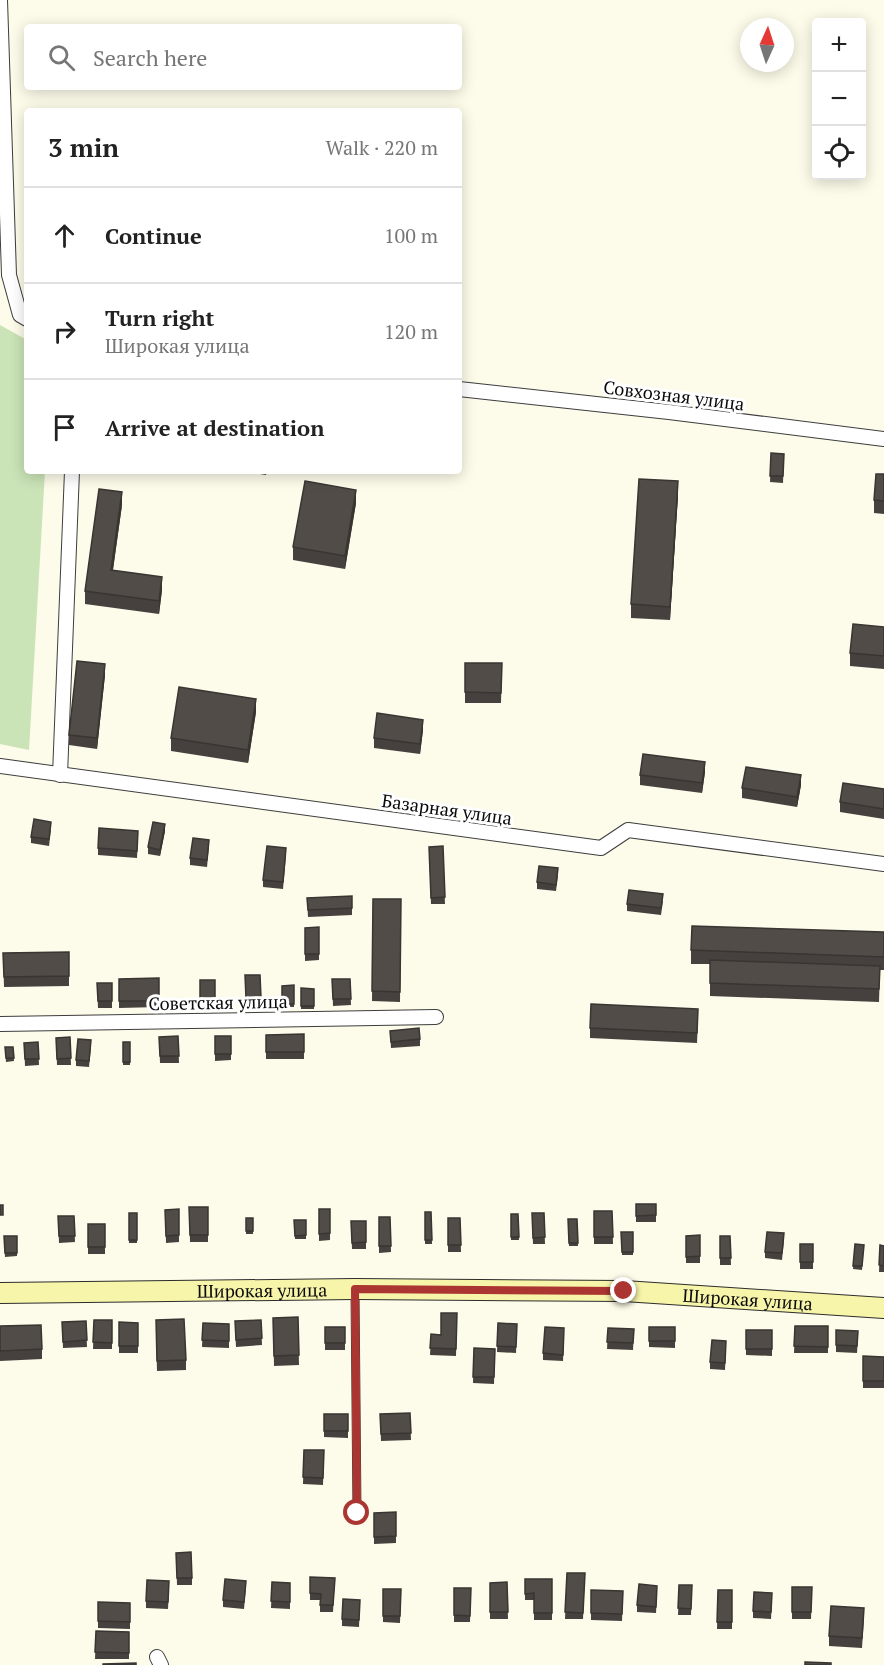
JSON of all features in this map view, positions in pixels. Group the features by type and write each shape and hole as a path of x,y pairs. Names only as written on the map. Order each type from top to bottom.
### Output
{"street":[{"path":"0,0 9,275 20,315 24,317"},
{"name":"Совхозная улица","path":"462,389 884,439"},
{"path":"60,775 72,474"},
{"name":"Базарная улица","path":"0,766 601,849 628,830 884,864"},
{"name":"Советская улица","path":"0,1024 436,1017"},
{"name":"Широкая улица","path":"0,1293 355,1289 624,1291 884,1308"}],"lane":[{"path":"355,1289 357,1513"}],"green space":[{"path":"0,325 24,338 24,474 45,474 29,750 0,744"}],"building":[{"path":"771,453 784,454 783,476 770,476"},
{"path":"876,474 884,474 884,501 874,500"},
{"path":"639,479 678,481 670,607 631,604"},
{"path":"305,481 356,490 345,556 293,547"},
{"path":"99,489 122,492 111,570 162,577 159,601 85,591"},
{"path":"853,624 884,627 884,656 850,653"},
{"path":"77,661 105,664 97,738 69,735"},
{"path":"465,663 502,663 501,693 465,692"},
{"path":"179,687 256,699 248,750 171,738"},
{"path":"377,713 423,720 420,744 374,738"},
{"path":"643,754 705,762 702,783 640,775"},
{"path":"746,767 801,775 797,797 742,788"},
{"path":"843,783 884,789 884,809 840,802"},
{"path":"34,819 51,822 49,839 31,837"},
{"path":"153,822 165,824 160,850 148,847"},
{"path":"99,828 138,831 137,851 98,848"},
{"path":"193,838 209,840 207,860 190,858"},
{"path":"267,846 286,848 283,882 263,880"},
{"path":"443,846 445,897 431,898 429,847"},
{"path":"539,866 558,868 556,885 537,882"},
{"path":"629,890 663,894 661,908 627,904"},
{"path":"352,896 352,908 308,910 307,898"},
{"path":"373,899 401,899 400,992 372,991"},
{"path":"692,926 884,932 884,957 691,950"},
{"path":"319,927 319,954 305,954 305,928"},
{"path":"69,952 69,976 4,977 3,953"},
{"path":"710,960 880,966 879,989 710,983"},
{"path":"245,975 260,975 261,998 246,998"},
{"path":"159,978 159,1001 119,1001 119,979"},
{"path":"332,979 350,979 351,999 333,999"},
{"path":"200,980 215,980 215,999 200,1000"},
{"path":"97,983 112,983 112,1001 98,1001"},
{"path":"294,985 294,1004 282,1004 282,986"},
{"path":"301,988 314,989 314,1006 301,1006"},
{"path":"591,1004 698,1009 697,1033 590,1028"},
{"path":"419,1028 420,1039 391,1042 390,1031"},
{"path":"304,1034 304,1052 266,1052 266,1035"},
{"path":"178,1036 179,1056 160,1056 159,1037"},
{"path":"215,1036 231,1036 231,1054 215,1054"},
{"path":"70,1037 71,1058 57,1059 56,1038"},
{"path":"78,1039 91,1040 89,1061 76,1060"},
{"path":"38,1042 39,1059 25,1059 24,1043"},
{"path":"123,1042 130,1042 130,1062 123,1062"},
{"path":"5,1047 13,1047 14,1058 6,1058"},
{"path":"636,1204 656,1204 656,1215 636,1216"},
{"path":"0,1205 3,1205 3,1215 0,1215"},
{"path":"189,1207 208,1207 208,1235 190,1235"},
{"path":"179,1209 179,1235 166,1236 165,1210"},
{"path":"319,1209 330,1209 330,1233 319,1234"},
{"path":"594,1211 612,1211 613,1237 594,1237"},
{"path":"425,1212 431,1212 432,1240 425,1240"},
{"path":"129,1213 137,1213 137,1240 129,1240"},
{"path":"532,1213 544,1213 545,1237 533,1238"},
{"path":"511,1214 518,1214 519,1237 511,1237"},
{"path":"58,1216 74,1216 75,1236 59,1236"},
{"path":"379,1217 390,1217 391,1246 379,1246"},
{"path":"246,1218 253,1218 253,1231 246,1231"},
{"path":"448,1218 460,1218 461,1245 448,1245"},
{"path":"568,1219 577,1219 578,1243 569,1243"},
{"path":"294,1220 306,1220 306,1235 295,1236"},
{"path":"351,1221 366,1221 366,1242 352,1243"},
{"path":"88,1224 105,1224 105,1247 88,1247"},
{"path":"621,1232 633,1232 633,1252 622,1252"},
{"path":"767,1232 784,1233 782,1253 765,1252"},
{"path":"700,1235 700,1256 686,1257 686,1236"},
{"path":"4,1236 17,1236 17,1253 5,1253"},
{"path":"720,1236 730,1236 731,1258 720,1258"},
{"path":"800,1244 813,1244 813,1262 800,1262"},
{"path":"855,1244 864,1245 862,1266 853,1266"},
{"path":"880,1245 884,1246 884,1266 879,1265"},
{"path":"441,1313 457,1313 456,1349 430,1348 431,1334 441,1335"},
{"path":"298,1317 299,1355 274,1356 273,1318"},
{"path":"184,1319 186,1360 157,1361 156,1320"},
{"path":"94,1320 112,1320 112,1343 93,1342"},
{"path":"261,1320 262,1338 236,1340 235,1321"},
{"path":"86,1321 87,1340 63,1342 62,1322"},
{"path":"119,1322 138,1323 138,1346 119,1346"},
{"path":"203,1323 229,1324 229,1341 202,1340"},
{"path":"498,1323 517,1324 516,1347 497,1346"},
{"path":"41,1325 42,1349 0,1351 0,1326"},
{"path":"795,1326 828,1326 828,1347 794,1346"},
{"path":"325,1327 345,1327 345,1343 325,1343"},
{"path":"545,1327 564,1328 563,1355 543,1353"},
{"path":"649,1327 675,1327 675,1341 649,1341"},
{"path":"608,1328 634,1329 633,1343 607,1342"},
{"path":"746,1330 772,1330 772,1349 746,1349"},
{"path":"836,1330 858,1331 857,1346 836,1345"},
{"path":"712,1340 726,1341 725,1363 710,1362"},
{"path":"474,1348 495,1349 494,1377 473,1377"},
{"path":"863,1356 884,1357 884,1381 863,1381"},
{"path":"410,1413 411,1433 381,1434 380,1414"},
{"path":"324,1414 348,1414 348,1431 324,1431"},
{"path":"304,1450 324,1450 323,1478 303,1477"},
{"path":"396,1512 396,1536 374,1537 374,1513"},
{"path":"191,1552 192,1578 177,1578 176,1553"},
{"path":"567,1573 585,1573 583,1613 565,1612"},
{"path":"310,1577 335,1578 333,1605 320,1605 321,1594 310,1593"},
{"path":"225,1579 246,1581 244,1602 223,1600"},
{"path":"525,1579 552,1579 552,1613 534,1613 534,1593 525,1594"},
{"path":"147,1580 169,1581 168,1602 146,1601"},
{"path":"272,1582 290,1583 290,1602 271,1601"},
{"path":"507,1582 508,1612 490,1612 490,1583"},
{"path":"639,1584 657,1586 656,1607 637,1605"},
{"path":"679,1585 692,1585 691,1609 678,1608"},
{"path":"792,1587 812,1587 811,1612 792,1612"},
{"path":"454,1588 471,1588 470,1616 454,1615"},
{"path":"383,1589 401,1589 400,1616 383,1616"},
{"path":"591,1590 623,1591 622,1614 591,1613"},
{"path":"718,1590 732,1590 732,1622 717,1622"},
{"path":"754,1592 772,1593 771,1612 753,1611"},
{"path":"343,1599 360,1600 359,1620 342,1619"},
{"path":"98,1602 130,1603 130,1622 98,1621"},
{"path":"831,1606 864,1608 862,1638 829,1636"},
{"path":"96,1631 129,1632 129,1653 95,1652"},
{"path":"805,1662 831,1663 831,1665 805,1665"},
{"path":"136,1663 136,1665 103,1665 103,1664"}],"route":[{"path":"357,1513 355,1289 624,1291"}]}
